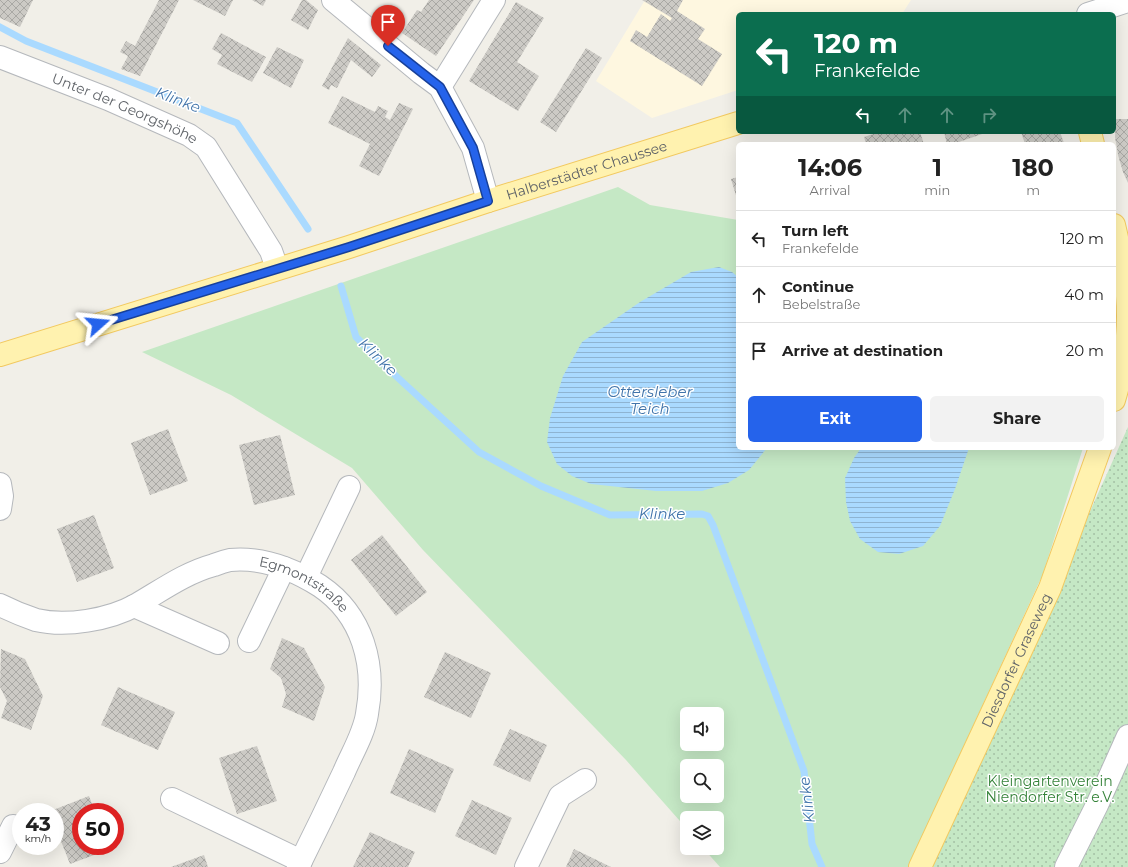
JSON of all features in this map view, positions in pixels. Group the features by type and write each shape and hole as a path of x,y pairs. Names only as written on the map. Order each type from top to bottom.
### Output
{"main road":[{"name":"Halberstädter Chaussee","path":"0,355 335,251 488,201 736,124"},
{"path":"1116,233 1122,259 1127,297 1127,332 1122,371 1116,393"},
{"name":"Diesdorfer Graseweg","path":"920,867 1050,588 1099,450"}],"street":[{"path":"332,0 440,87 473,148 488,201"},
{"path":"440,87 494,0"},
{"path":"1094,12 1128,1"},
{"name":"Unter der Georgshöhe","path":"0,57 108,99 190,135 206,147 271,251 277,268"},
{"path":"1116,225 1128,230"},
{"path":"0,484 2,496 0,509"},
{"path":"306,577 349,487"},
{"name":"Egmontstraße","path":"0,605 37,620 55,623 92,620 108,616 134,606 187,574 229,560 267,562 306,577 330,593 345,609 358,630 366,651 370,672 370,689 367,715 360,738 300,864"},
{"path":"249,642 284,568"},
{"path":"134,606 218,643"},
{"path":"1066,867 1097,805 1128,736"},
{"path":"526,867 560,796 585,780"},
{"path":"172,799 300,864"},
{"path":"0,852 12,828"}],"shaded area":[{"path":"645,0 911,0 903,12 736,12 736,91 652,118 596,81"}],"green space":[{"path":"618,187 650,205 736,220 736,450 1082,450 1043,574 908,867 720,867 709,855 724,855 724,811 680,811 680,821 626,760 423,550 352,468 231,395 142,352"},
{"name":"Kleingartenverein Niendorfer Str. e.V.","path":"1128,427 1128,867 930,867"}],"water":[{"name":"Ottersleber Teich","path":"719,267 732,272 736,275 736,450 765,450 749,470 728,483 702,491 656,491 591,484 572,476 557,464 547,442 550,418 563,376 582,342 640,302 691,272"},
{"path":"860,450 968,450 940,526 923,546 899,554 878,552 860,539 850,521 846,502 845,478 854,458"}],"building":[{"path":"0,0 33,0 20,27 0,18"},
{"path":"159,0 179,0 140,76 121,69 128,56 120,52 126,41 135,46"},
{"path":"193,0 233,0 225,16"},
{"path":"252,0 266,0 263,6"},
{"path":"302,0 306,0 318,10 308,30 291,20"},
{"path":"429,0 474,0 436,56 402,33 417,10 421,12"},
{"path":"642,0 683,0 677,11 705,29 698,39 722,54 702,86 630,41 636,30 647,37 661,14 670,21 672,18"},
{"path":"516,2 544,18 517,62 539,76 518,111 469,81"},
{"path":"221,33 266,57 252,82 217,64 222,55 212,49"},
{"path":"348,38 381,65 372,77 351,60 337,88 331,85 329,90 322,86"},
{"path":"277,47 304,60 291,88 263,73"},
{"path":"586,48 602,58 556,132 540,122"},
{"path":"342,96 375,112 378,106 388,111 385,117 390,120 399,103 413,109 379,176 359,166 370,144 328,123"},
{"path":"1116,119 1128,119 1128,183 1118,155 1115,137"},
{"path":"873,134 921,134 923,142 865,142 864,137"},
{"path":"944,134 982,134 959,142 946,142"},
{"path":"1022,134 1061,134 1064,142 1024,142"},
{"path":"736,178 736,195 731,179"},
{"path":"168,429 188,481 150,495 131,443"},
{"path":"280,435 295,495 254,505 239,445"},
{"path":"94,515 114,568 77,582 57,529"},
{"path":"382,535 427,592 396,616 351,560"},
{"path":"282,638 304,648 325,687 314,721 282,707 286,694 281,678 270,669"},
{"path":"1,649 25,659 43,696 31,730 1,718 7,701 0,687"},
{"path":"445,652 491,673 471,718 424,697"},
{"path":"118,687 175,712 158,750 101,725"},
{"path":"510,729 547,745 530,782 493,765"},
{"path":"257,746 277,801 237,814 219,758"},
{"path":"409,749 454,769 435,813 390,793"},
{"path":"89,796 92,803 72,803 72,855 94,855 70,864 64,849 64,806"},
{"path":"472,800 512,818 496,855 455,836"},
{"path":"370,832 415,852 408,867 353,867"},
{"path":"574,849 611,867 566,867"},
{"path":"204,855 208,867 171,867"}],"waterway":[{"name":"Klinke","path":"0,27 26,41 237,123 308,229"},
{"name":"Klinke","path":"341,286 356,337 397,377 479,452 541,486 610,515 702,514 708,516 713,525 804,771 812,844 822,867"}],"route":[{"path":"98,324 349,247 488,201 473,148 440,87 388,46"}]}
